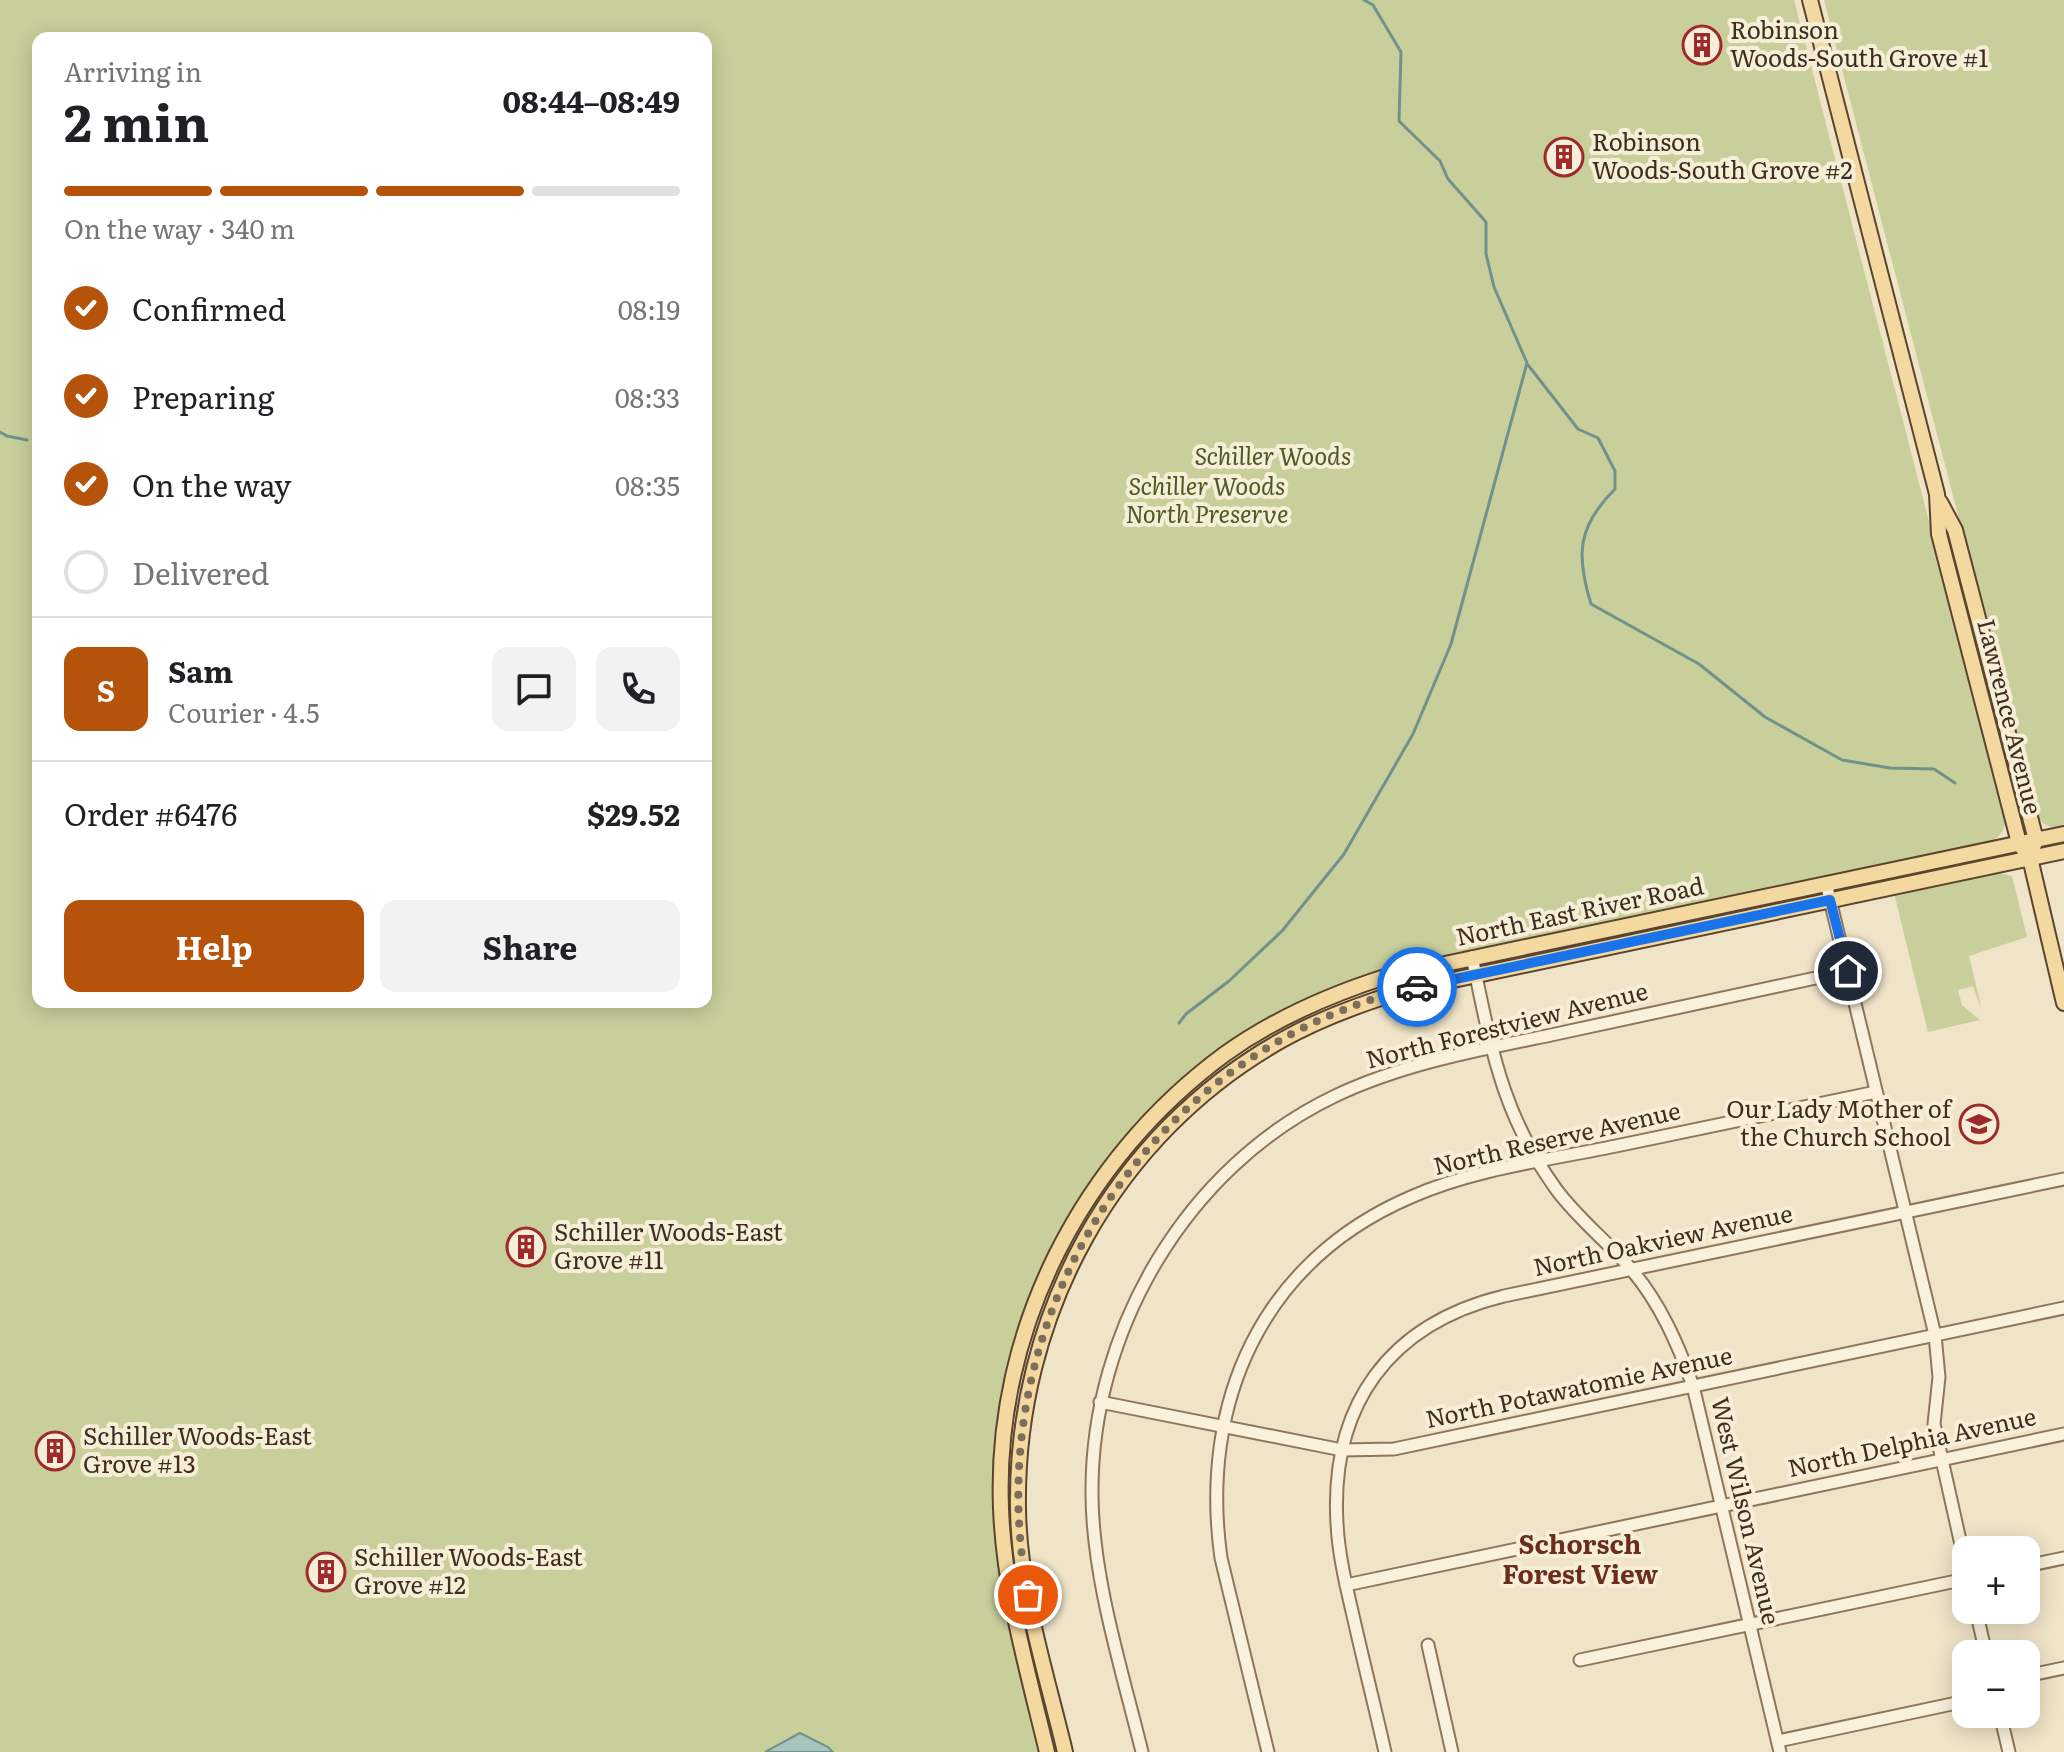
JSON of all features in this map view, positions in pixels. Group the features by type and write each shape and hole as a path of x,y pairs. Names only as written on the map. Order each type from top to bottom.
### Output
{"main road":[{"name":"Lawrence Avenue","path":"1810,0 1937,494 1939,534 2019,843 2030,858"},
{"name":"Lawrence Avenue","path":"1937,494 1955,530 2036,840 2030,858"},
{"name":"North East River Road","path":"1047,1752 1014,1614 1004,1553 1001,1468 1011,1384 1019,1347 1041,1286 1067,1232 1101,1179 1159,1110 1208,1068 1258,1034 1299,1012 1388,976 2064,834"},
{"name":"North East River Road","path":"1065,1752 1031,1611 1020,1544 1020,1442 1027,1396 1044,1331 1065,1276 1092,1223 1147,1150 1194,1102 1271,1047 1318,1022 1376,999 1475,974 2064,851"},
{"path":"2030,858 2064,1002"}],"street":[{"path":"1826,883 1935,1335 1939,1377 1934,1424 1959,1536"},
{"name":"West Wilson Avenue","path":"1472,957 1491,1047 1517,1126 1570,1206 1632,1271 1670,1329 1693,1386 1779,1746"},
{"name":"North Forestview Avenue","path":"1142,1752 1098,1567 1092,1492 1100,1402 1125,1325 1153,1267 1181,1225 1231,1169 1284,1126 1334,1096 1396,1072 1491,1047 1848,971"},
{"name":"North Reserve Avenue","path":"1268,1752 1221,1558 1216,1463 1235,1382 1258,1331 1291,1285 1337,1241 1366,1220 1412,1196 1477,1176 1539,1162 1876,1092"},
{"name":"North Oakview Avenue","path":"1385,1752 1346,1585 1337,1523 1342,1450 1356,1405 1367,1384 1394,1352 1433,1323 1481,1302 2064,1179"},
{"name":"North Potawatomie Avenue","path":"1100,1402 1342,1450 1368,1451 1416,1445 2064,1308"},
{"name":"North Delphia Avenue","path":"1346,1585 2064,1434"},
{"path":"2040,1563 2064,1558"},
{"path":"1580,1660 1952,1582"},
{"path":"1428,1645 1452,1752"},
{"path":"2040,1673 2064,1668"},
{"path":"1779,1746 1952,1704"},
{"path":"2003,1728 2009,1752"}],"green space":[{"name":"Schiller Woods North Preserve","path":"0,0 1794,0 2004,811 2005,826 1998,837 1989,842 1395,967 1345,985 1284,1015 1211,1057 1167,1094 1109,1158 1079,1200 1053,1246 1015,1342 1003,1393 996,1444 994,1529 1009,1625 1040,1752 0,1752"},
{"path":"1824,0 2064,0 2064,827 2046,825 2035,811"},
{"path":"1999,873 2012,876 2027,937 1969,956 1982,1011 1973,986 1958,990 1962,1005 1980,1020 1928,1032 1894,893"}],"water":[{"path":"800,1733 833,1752 765,1752"}],"waterway":[{"path":"1179,1023 1282,931 1344,854 1413,734 1451,644 1527,363 1494,287 1486,254 1486,222 1448,179 1440,161 1399,121 1401,52 1373,5 1364,0"},
{"path":"1528,365 1578,429 1598,438 1615,471 1615,489 1593,516 1583,542 1583,571 1591,604 1699,664 1765,717 1842,760 1890,768 1934,769 1955,783"},
{"path":"0,432 27,440"}],"way so far":[{"path":"1028,1595 1018,1510 1020,1442 1027,1396 1034,1362 1055,1301 1092,1223 1128,1172 1169,1126 1238,1068 1306,1027 1376,999 1417,987"}],"place":[{"name":"Robinson Woods-South Grove #1","path":"1702,45"},
{"name":"Robinson Woods-South Grove #2","path":"1564,157"},
{"name":"Our Lady Mother of the Church School","path":"1979,1124"},
{"name":"Schiller Woods-East Grove #11","path":"526,1247"},
{"name":"Schiller Woods-East Grove #13","path":"55,1451"},
{"name":"Schiller Woods-East Grove #12","path":"326,1572"}],"district":[{"name":"Schorsch Forest View","path":"1580,1560"}],"route":[{"path":"1417,987 1830,900 1848,971"}],"park label":[{"name":"Schiller Woods","path":"1273,457"}]}
